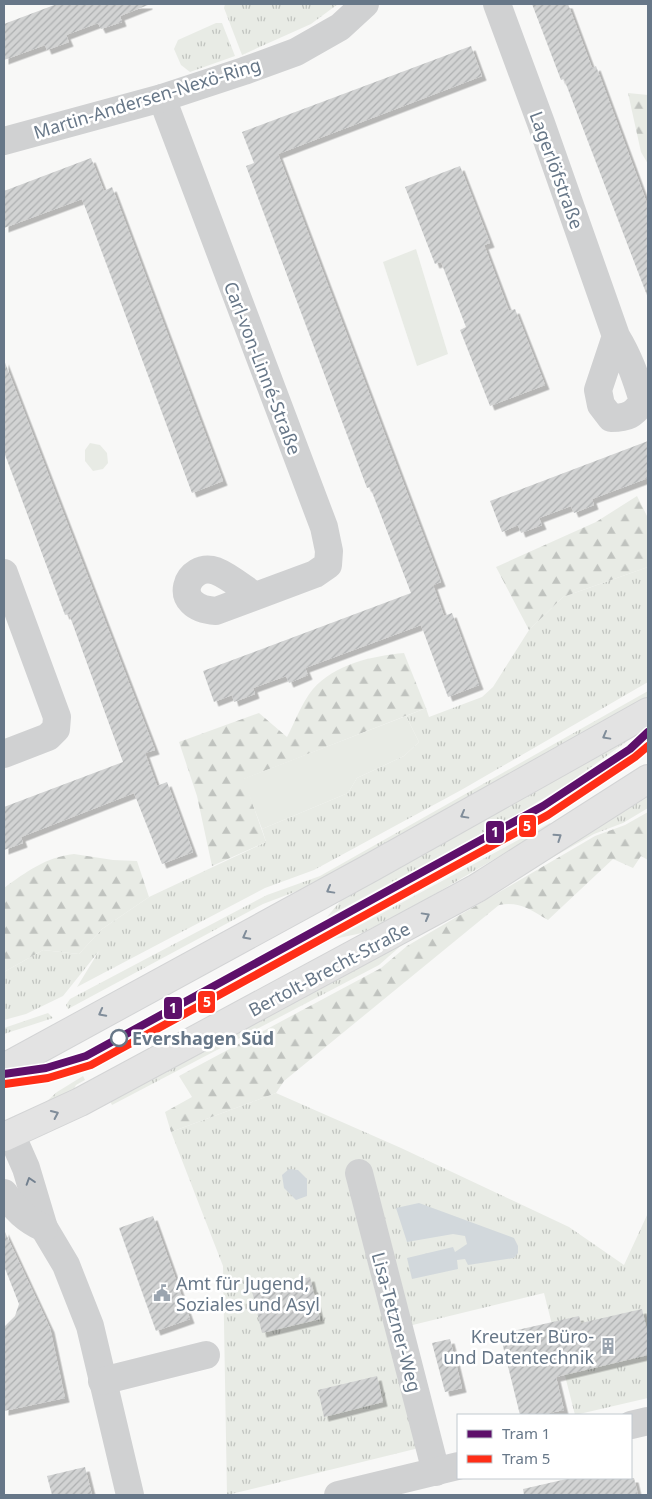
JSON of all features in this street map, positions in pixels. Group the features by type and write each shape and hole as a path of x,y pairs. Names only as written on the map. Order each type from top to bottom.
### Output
{"main road":[{"path":"4,1068 72,1029 372,867 648,712"},
{"name":"Bertolt-Brecht-Straße","path":"6,1131 80,1102 477,888 648,780"},
{"path":"4,1047 72,1029"}],"street":[{"name":"Martin-Andersen-Nexö-Ring","path":"4,141 162,98 244,72 296,52 340,27 365,4"},
{"name":"Lagerlöfstraße","path":"497,4 616,336"},
{"name":"Carl-von-Linné-Straße","path":"162,98 324,527 329,550 328,565 315,574 255,596"},
{"path":"4,573 57,717 56,729 48,737 4,754"},
{"path":"6,1131 26,1168 44,1228 66,1266 90,1326 130,1495"},
{"name":"Lisa-Tetzner-Weg","path":"359,1173 447,1469"},
{"path":"4,1193 16,1210 30,1222 44,1228"},
{"path":"102,1381 206,1355"},
{"path":"632,1425 648,1421"},
{"path":"338,1495 447,1469"}],"green space":[{"path":"225,4 338,4 311,24 242,55 224,8"},
{"path":"216,23 222,23 235,56 190,72 181,65 174,49 178,40"},
{"path":"628,93 648,95 648,164 641,152"},
{"path":"416,249 448,354 417,366 383,262"},
{"path":"90,443 100,445 107,453 108,463 103,469 93,471 85,461 85,450"},
{"path":"637,496 648,518 648,567 563,597 529,630 496,567 596,522"},
{"path":"648,567 648,682 463,789 314,870 265,888 77,987 99,951 63,996 26,1014 4,1020 4,972 43,950 79,954 102,929 149,897 266,842 262,829 348,793 357,778 404,756 419,742 406,716 426,708 429,717 482,697 493,687 529,630 563,597"},
{"path":"404,653 426,708 244,779 266,842 212,866 197,796 179,742 259,713 287,737 305,700 322,680 343,667 367,659"},
{"path":"648,691 648,698 321,882 263,904 68,1009 66,1005 70,999 267,895 320,876"},
{"path":"406,716 419,742 404,756 357,778 348,793 262,829 243,779"},
{"path":"632,735 633,737 569,783 521,812 327,917 348,892"},
{"path":"648,797 648,808 623,823 594,834 548,860 578,838"},
{"path":"648,812 648,860 641,856 633,868 613,859 548,920 519,905 499,905 284,1081 276,1093 171,1132 165,1112 192,1097 179,1076 381,968 407,946 595,836 625,825"},
{"path":"550,823 551,826 411,908 362,933 334,939"},
{"path":"74,854 113,860 137,861 149,897 102,929 79,954 43,950 4,972 4,888 28,871 45,862"},
{"path":"404,943 379,965 112,1105 108,1097 376,953"},
{"path":"48,1013 53,1018 4,1034 4,1028"},
{"path":"83,1076 85,1080 76,1085 71,1095 35,1112 57,1092"},
{"path":"276,1093 401,1148 569,1227 624,1265 648,1213 648,1398 575,1414 544,1293 388,1331 419,1448 227,1495 223,1266 171,1132"}],"shaded area":[{"path":"289,1169 298,1170 307,1179 307,1196 296,1200 284,1188 282,1175"},
{"path":"419,1203 514,1238 518,1246 518,1253 514,1258 468,1265 465,1259 457,1260 458,1269 412,1279 407,1258 453,1247 455,1252 467,1244 465,1236 453,1234 407,1242 396,1208"}],"building":[{"path":"57,4 148,5 120,16 122,22 101,29 98,23 66,35 69,42 47,50 45,45 4,60 4,24"},
{"path":"532,4 568,4 592,68 596,66 648,206 648,298 564,79 561,80"},
{"path":"471,46 482,76 278,154 441,582 433,585 444,616 452,613 479,685 448,697 421,625 305,668 308,675 289,683 286,676 253,688 255,694 234,702 232,695 214,702 203,671 411,593 370,487 367,488 246,166 254,163 242,132"},
{"path":"91,158 104,191 112,187 223,481 192,493 82,199 4,228 4,191"},
{"path":"460,166 490,243 484,245 509,311 515,309 545,385 490,406 460,330 466,327 441,262 435,264 405,187"},
{"path":"4,360 155,750 145,753 157,786 167,782 193,852 162,864 134,793 21,837 23,843 4,850 4,807 123,762 69,614 65,615 4,452"},
{"path":"648,441 648,478 592,499 594,505 574,513 571,506 539,518 542,525 521,533 518,525 502,532 490,501"},
{"name":"Amt für Jugend, Soziales und Asyl","path":"153,1216 190,1319 156,1331 119,1228"},
{"path":"4,1230 50,1328 65,1398 4,1411 4,1331 5,1326 15,1316 19,1304 4,1266"},
{"path":"310,1277 320,1319 262,1333 252,1291"},
{"path":"642,1309 648,1335 648,1355 556,1377 564,1410 545,1414 520,1414 500,1334 579,1316 581,1323"},
{"path":"450,1339 462,1388 445,1392 432,1343"},
{"path":"377,1376 383,1402 324,1417 318,1390"},
{"path":"85,1467 92,1495 52,1495 47,1476"},
{"path":"634,1478 638,1495 524,1495 523,1489 567,1479"}],"tram line":[{"name":"1","path":"4,1074 46,1068 86,1056 543,806 630,749 648,732"},
{"name":"5","path":"5,1084 48,1078 91,1065 548,815 635,757 648,746"}],"place":[{"name":"Evershagen Süd","path":"119,1038"},
{"name":"Amt für Jugend, Soziales und Asyl","path":"162,1293"},
{"name":"Kreutzer Büro- und Datentechnik","path":"608,1346"}]}
